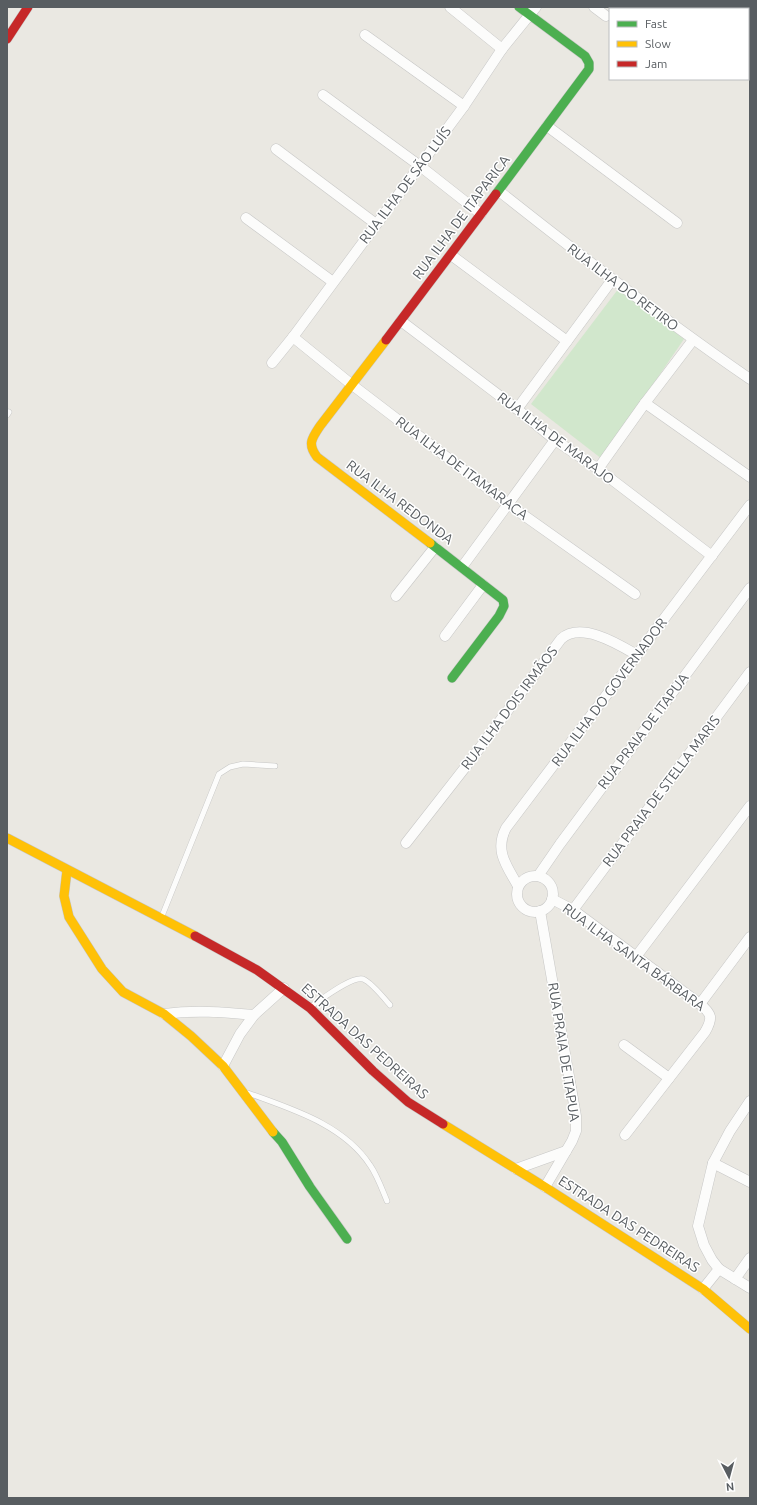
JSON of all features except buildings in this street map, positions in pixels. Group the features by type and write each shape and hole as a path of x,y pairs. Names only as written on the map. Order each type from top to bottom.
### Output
{"street":[{"path":"7,39 28,7"},
{"path":"450,7 502,49"},
{"name":"RUA ILHA DE ITAPARICA","path":"320,459 311,447 312,438 351,384 482,214 588,69 589,63 578,49 533,11 519,7"},
{"path":"594,7 606,16"},
{"name":"RUA ILHA DE SÃO LUÍS","path":"272,363 293,337 464,106 502,49 533,11"},
{"path":"365,35 464,106"},
{"path":"323,95 420,166 482,214"},
{"path":"547,126 677,223"},
{"path":"276,149 376,224"},
{"name":"RUA ILHA DO RETIRO","path":"499,191 612,280 693,340 750,379"},
{"path":"246,218 334,282"},
{"path":"451,255 567,341"},
{"path":"517,409 612,280"},
{"name":"RUA ILHA DE MARAJO","path":"400,321 517,409 555,440 598,470 712,556"},
{"name":"RUA ILHA DE ITAMARACA","path":"293,337 351,384 508,504 635,594"},
{"path":"598,470 693,340"},
{"path":"645,404 750,477"},
{"path":"462,567 555,440"},
{"name":"RUA ILHA REDONDA","path":"320,459 503,600 504,606 502,610 452,678"},
{"name":"RUA ILHA DO GOVERNADOR","path":"518,886 502,857 501,840 503,834 750,505"},
{"path":"396,596 435,547"},
{"path":"445,636 483,584"},
{"name":"RUA PRAIA DE ITAPUA","path":"538,876 560,844 750,588"},
{"name":"RUA ILHA DOIS IRMÃOS","path":"406,843 566,634 574,632 598,636 612,641 637,655"},
{"name":"RUA PRAIA DE STELLA MARIS","path":"573,910 749,673"},
{"path":"635,958 750,806"},
{"name":"ESTRADA DAS PEDREIRAS","path":"7,838 161,917 252,966 310,1008 373,1071 408,1102 545,1187 703,1289 750,1329"},
{"path":"67,870 64,896 69,918 102,969 123,992 164,1014 191,1036 223,1066 264,1121 282,1142 310,1187 347,1239"},
{"path":"538,876 548,882 551,887 552,899 549,904 540,911 534,912 523,908 517,897 518,886 526,878 538,876"},
{"name":"RUA ILHA SANTA BÁRBARA","path":"552,899 573,910 635,958 700,1004 710,1015 710,1023 625,1135"},
{"name":"RUA PRAIA DE ITAPUA","path":"540,911 576,1116 576,1131 545,1187"},
{"path":"700,1004 750,937"},
{"path":"223,1066 240,1034 254,1015 284,988"},
{"path":"164,1014 187,1011 254,1015"},
{"path":"624,1045 669,1078"},
{"path":"750,1100 730,1131 713,1162 698,1226 704,1245 719,1269 750,1288"},
{"path":"516,1169 566,1151"},
{"path":"713,1162 750,1182"},
{"path":"735,1279 750,1258"},
{"path":"703,1289 719,1269"}],"lane":[{"path":"161,917 219,774 230,767 243,764 275,766"},
{"path":"310,1008 347,983 362,978 367,981 390,1005"},
{"path":"241,1090 299,1112 329,1128 352,1144 371,1165 387,1201"}],"green space":[{"path":"619,288 684,339 602,459 531,404"}],"traffic: fast":[{"path":"496,194 589,69 589,63 585,56 519,7"},
{"path":"430,543 503,600 504,606 499,616 452,678"},
{"path":"273,1132 282,1142 310,1187 347,1239"}],"traffic: slow":[{"path":"386,340 320,426 311,445 317,457 430,543"},
{"path":"7,838 195,936"},
{"path":"67,870 64,896 69,917 102,969 123,992 164,1014 191,1036 223,1066 273,1132"},
{"path":"443,1124 545,1187 703,1289 750,1329"}],"traffic: jam":[{"path":"7,39 28,7"},
{"path":"386,340 496,194"},
{"path":"195,936 257,970 310,1008 373,1071 408,1102 443,1124"}]}
